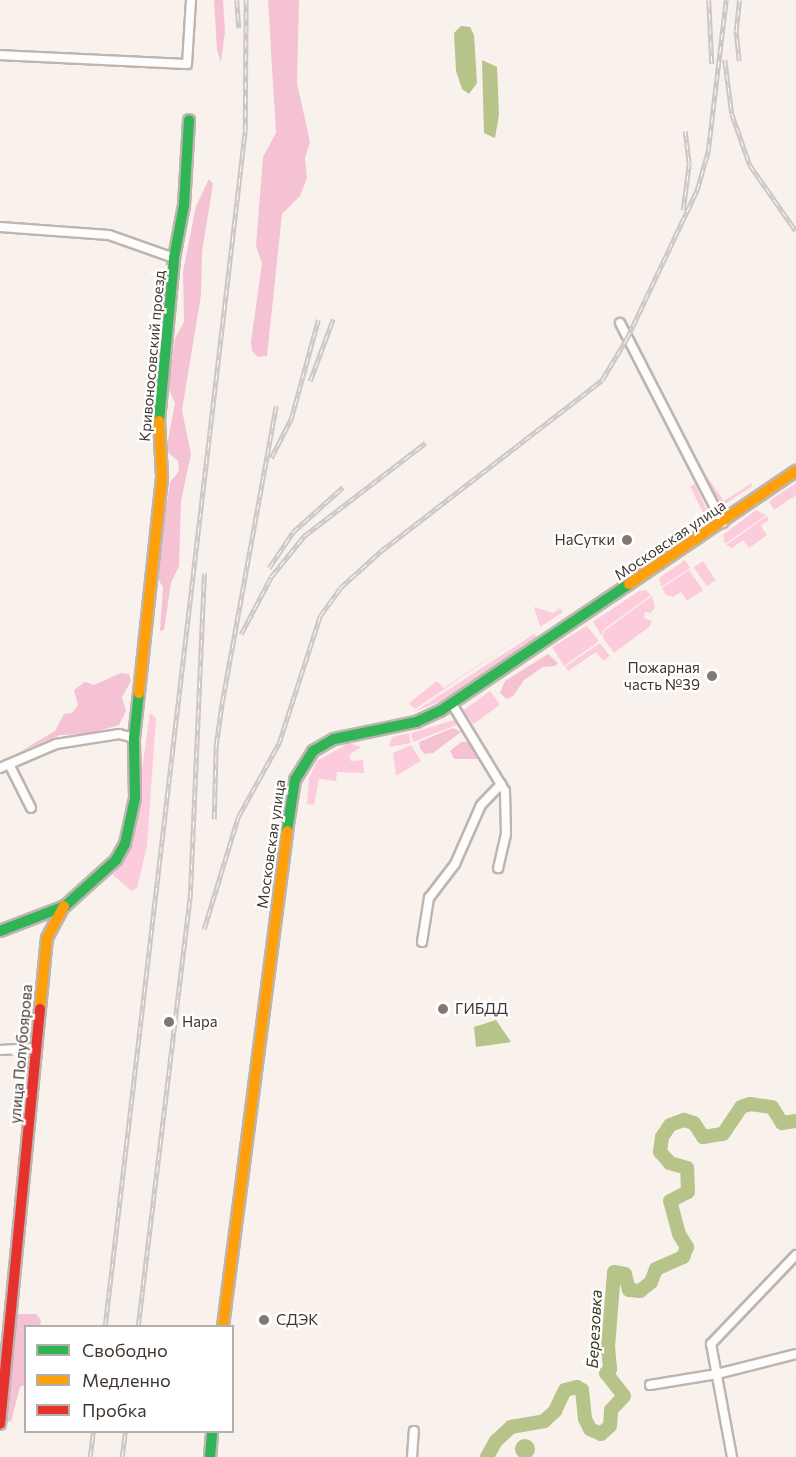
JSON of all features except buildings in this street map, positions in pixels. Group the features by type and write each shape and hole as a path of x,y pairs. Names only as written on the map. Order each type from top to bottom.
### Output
{"street":[{"path":"0,55 187,64 191,0"},
{"name":"Кривоносовский проезд","path":"65,906 116,861 125,844 135,798 134,738 162,476 159,417 174,258 184,205 189,120"},
{"path":"0,227 109,235 174,258"},
{"path":"620,323 723,523"},
{"name":"Московская улица","path":"223,1325 241,1163 296,775 309,755 327,742 416,722 452,704 723,523 796,471"},
{"path":"452,704 506,791 506,834 498,868"},
{"path":"0,768 56,744 119,734 134,738"},
{"path":"9,764 31,807"},
{"path":"422,942 429,898 455,864 482,805 501,784"},
{"path":"0,931 65,906"},
{"name":"улица Полубоярова","path":"0,1424 47,938 65,906"},
{"path":"0,1050 36,1048"},
{"path":"732,1457 711,1344 796,1255"},
{"path":"650,1385 717,1374 796,1354"},
{"path":"412,1457 414,1431"},
{"path":"210,1457 212,1433"}],"shaded area":[{"path":"214,0 223,0 225,31 221,62 217,50"},
{"path":"268,0 299,0 297,83 310,142 305,158 307,178 300,196 282,214 267,356 258,357 252,351 251,342 262,263 256,246 263,157 276,133"},
{"path":"461,26 470,27 474,35 477,83 469,94 462,89 456,71 454,33"},
{"path":"482,60 497,67 499,115 495,138 484,133"},
{"path":"209,179 213,184 202,252 201,295 182,410 191,454 181,501 179,566 171,583 164,630 160,631 163,587 158,579 158,561 170,482 179,471 178,461 166,451 175,403 168,388 175,338 184,322 183,272 196,206"},
{"path":"707,477 724,501 752,483 752,486 721,507 705,481"},
{"path":"796,483 796,495 774,510 769,501"},
{"path":"695,484 709,515 685,531 704,515 690,486"},
{"path":"756,510 766,515 725,544 723,535"},
{"path":"767,516 769,520 761,526 767,535 749,548 743,540 732,548 726,545"},
{"path":"685,560 690,568 661,587 659,578"},
{"path":"703,561 716,580 707,586 694,567"},
{"path":"689,570 703,590 687,601 681,592 673,597 666,595 662,588"},
{"path":"646,590 651,595 603,630 602,636 593,622 639,591"},
{"path":"652,596 655,607 651,613 645,612 644,618 652,621 649,627 614,653 603,638 604,631"},
{"path":"534,607 553,613 560,608 563,612 540,627"},
{"path":"587,626 599,641 564,666 552,647"},
{"path":"533,629 415,709 409,703 437,681 444,688"},
{"path":"534,634 538,639 444,700 414,712"},
{"path":"600,643 610,656 603,661 596,652 568,671 565,667"},
{"path":"548,654 558,663 555,666 543,667 524,680 513,696 507,699 500,693 505,681"},
{"path":"121,673 129,674 131,681 122,697 126,711 119,725 88,734 60,735 21,751 55,731 64,714 72,713 78,705 74,690 85,682 94,685"},
{"path":"490,691 500,705 473,724 463,710"},
{"path":"150,713 156,718 147,846 137,888 131,891 113,875 126,856 133,833"},
{"path":"454,720 459,724 413,742 411,733"},
{"path":"453,728 461,732 433,753 425,754 420,749 419,742"},
{"path":"409,733 411,743 389,747 392,737"},
{"path":"461,742 470,742 479,759 454,759 450,751"},
{"path":"349,743 361,747 349,755 351,761 363,760 364,773 337,772 336,781 319,779 314,805 307,804 309,778 317,761"},
{"path":"411,745 421,761 396,776 393,753"},
{"path":"496,1020 511,1042 476,1047 474,1027"},
{"path":"17,1314 36,1314 41,1320 40,1325 24,1325 24,1385 20,1387 11,1422 4,1420"},
{"path":"521,1440 529,1440 534,1445 534,1453 529,1458 521,1458 516,1453 516,1445"}],"waterway":[{"name":"Березовка","path":"487,1457 496,1441 511,1427 544,1421 555,1411 565,1390 577,1387 582,1390 585,1419 590,1429 601,1434 610,1426 611,1410 624,1396 606,1373 610,1369 608,1347 614,1272 625,1274 629,1290 640,1291 651,1282 656,1269 683,1257 687,1247 679,1234 670,1201 688,1192 687,1168 670,1163 660,1152 662,1137 670,1125 684,1120 694,1123 703,1137 723,1134 741,1107 750,1104 772,1107 782,1123 796,1121"}],"railway":[{"path":"237,0 239,28"},
{"path":"105,1325 245,131 246,0"},
{"path":"709,0 712,64"},
{"path":"204,929 238,817 279,743 320,616 340,588 381,551 602,380 627,338 697,190 708,151 726,0"},
{"path":"739,0 736,31 739,61"},
{"path":"725,60 732,114 750,165 796,231"},
{"path":"683,210 689,164 685,131"},
{"path":"310,381 333,319"},
{"path":"271,458 291,419 318,320"},
{"path":"214,819 216,745 222,703 276,406"},
{"path":"241,634 271,577 304,536 425,443"},
{"path":"269,568 293,532 343,487"},
{"path":"138,1325 190,898 204,573"},
{"path":"90,1457 93,1433"},
{"path":"122,1457 125,1433"}],"traffic: fast":[{"path":"159,421 174,258 184,205 189,120"},
{"path":"287,831 295,780 313,751 334,739 416,722 440,711 629,584"},
{"path":"0,931 65,906 116,860 125,844 135,798 134,738 139,693"},
{"path":"210,1457 212,1433"}],"traffic: slow":[{"path":"139,693 162,476 159,421"},
{"path":"629,584 796,471"},
{"path":"223,1325 287,831"},
{"path":"40,1009 47,938 64,906"}],"traffic: jam":[{"path":"0,1424 40,1009"}],"place":[{"name":"НаСутки","path":"627,540"},
{"name":"Пожарная часть №39","path":"712,676"},
{"name":"ГИБДД","path":"443,1009"},
{"name":"Нара","path":"169,1022"},
{"name":"СДЭК","path":"264,1320"}]}
